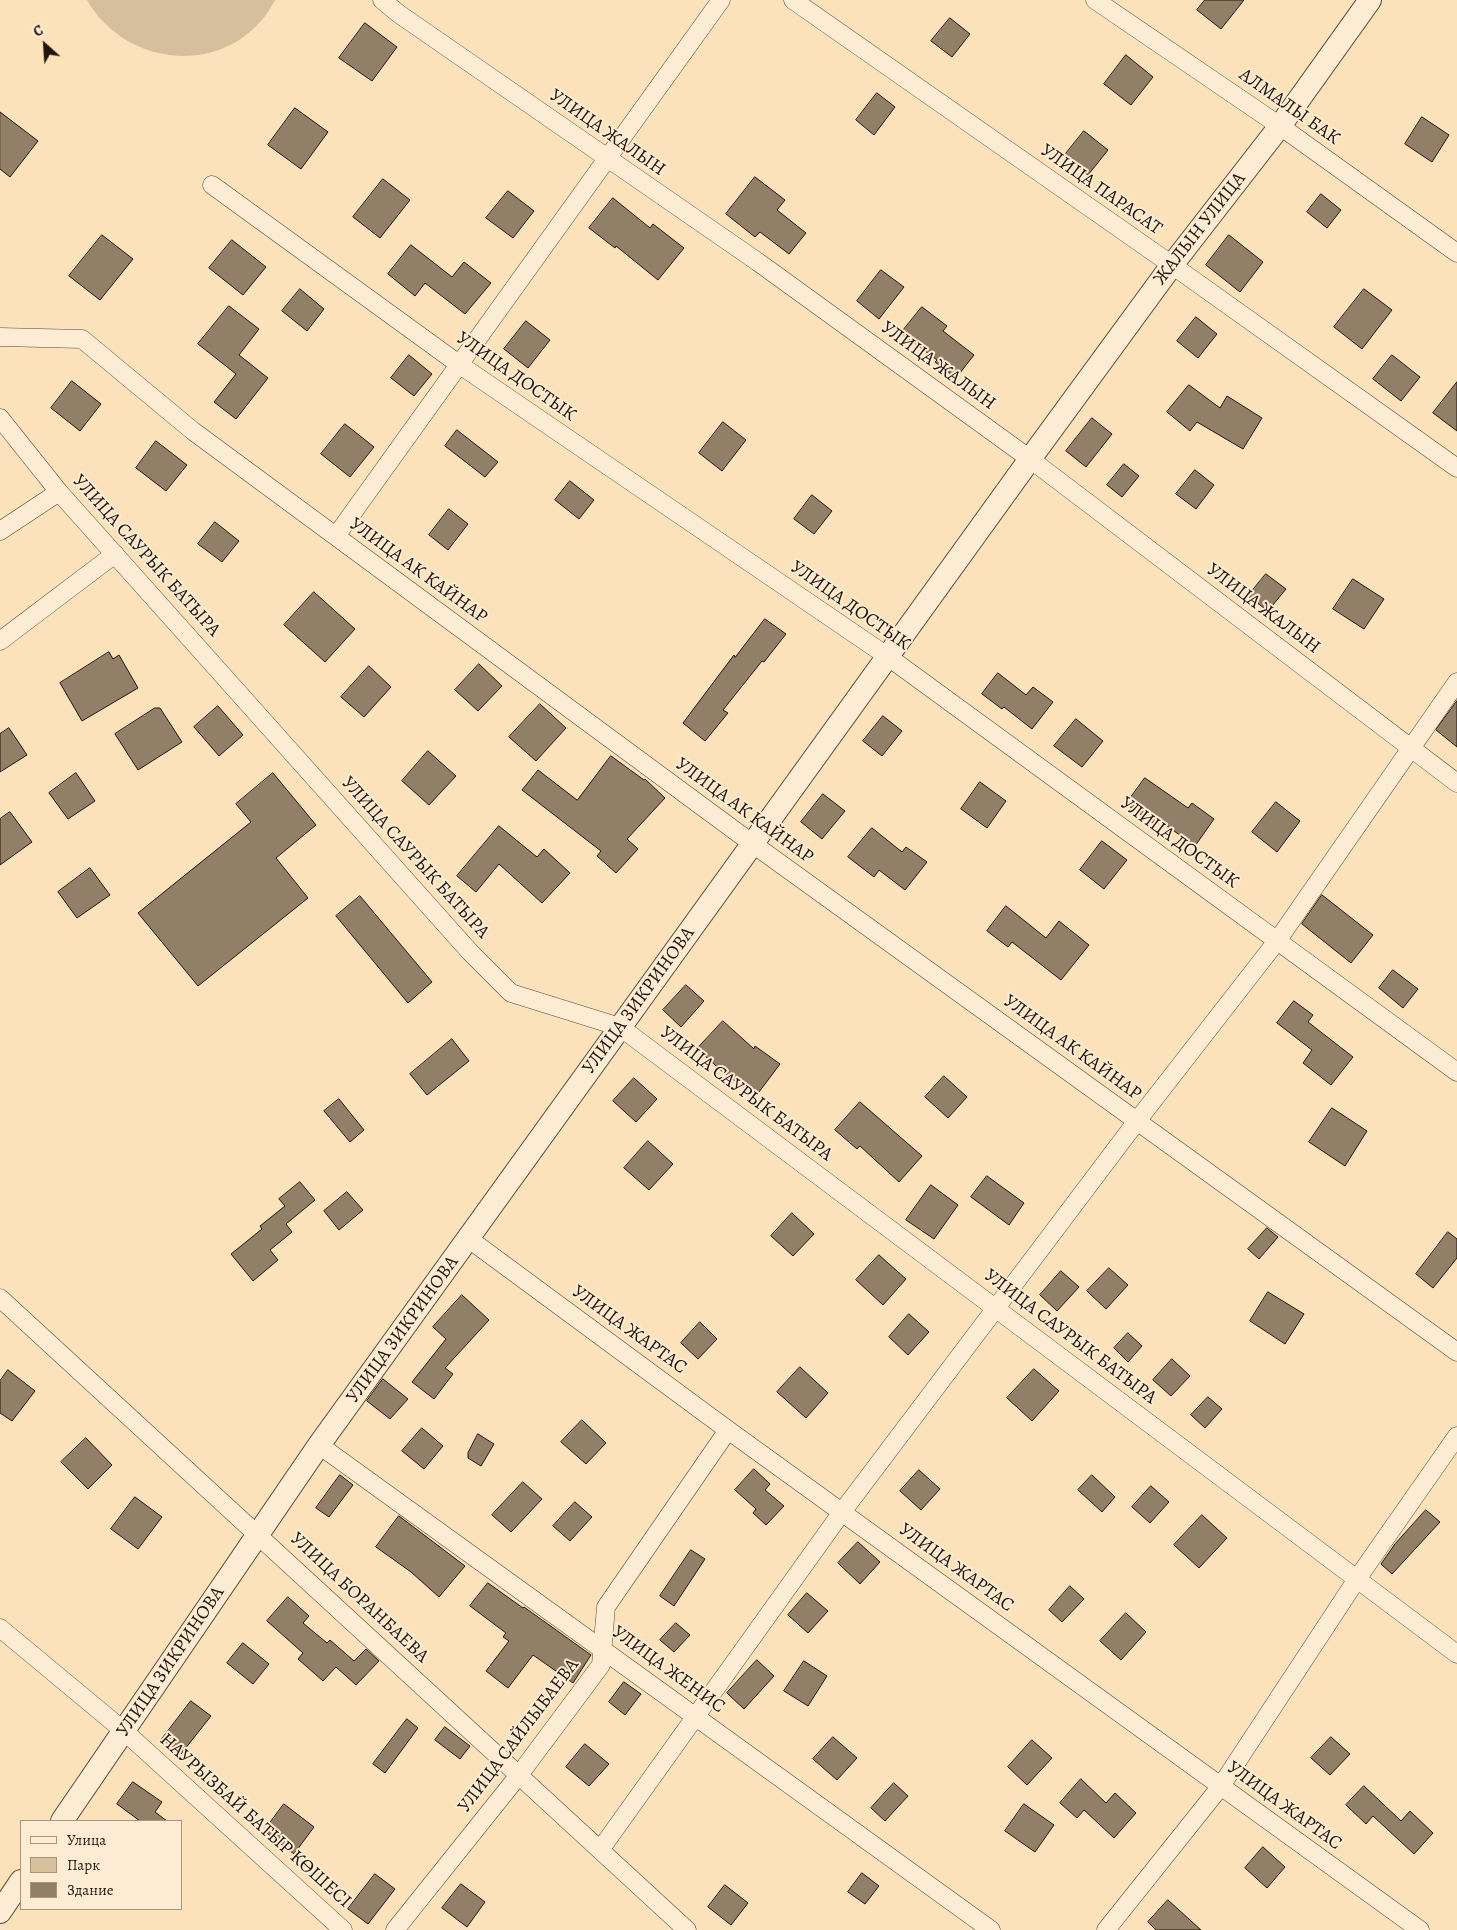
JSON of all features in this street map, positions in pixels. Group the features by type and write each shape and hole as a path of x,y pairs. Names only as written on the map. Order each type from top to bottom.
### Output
{"street":[{"name":"УЛИЦА ЖАЛЫН","path":"382,0 758,262 1030,459 1457,783"},
{"path":"336,536 721,0"},
{"name":"УЛИЦА ПАРАСАТ","path":"793,0 1172,265 1457,468"},
{"name":"АЛМАЛЫ БАК","path":"1095,0 1280,126 1457,253"},
{"name":"ЖАЛЫН УЛИЦА","path":"887,656 1172,265 1280,126 1370,0"},
{"name":"УЛИЦА ДОСТЫК","path":"212,185 460,365 887,656 1457,1072"},
{"name":"УЛИЦА АК КАЙНАР","path":"0,336 82,338 193,431 753,844 1457,1352"},
{"name":"УЛИЦА САУРЫК БАТЫРА","path":"0,418 59,492 470,952 511,993 620,1027 1457,1654"},
{"path":"0,531 59,492"},
{"path":"0,641 115,554"},
{"name":"УЛИЦА ЗИКРИНОВА","path":"63,1820 319,1445 887,656"},
{"path":"600,1850 842,1512 1136,1121 1277,941 1457,682"},
{"name":"УЛИЦА ЖАРТАС","path":"469,1239 728,1430 1420,1930"},
{"name":"УЛИЦА БОРАНБАЕВА","path":"0,1298 259,1534 687,1930"},
{"name":"УЛИЦА САЙЛЫБАЕВА","path":"395,1930 518,1775 601,1665 606,1607 728,1430"},
{"path":"1106,1930 1221,1786 1357,1579 1457,1436"},
{"name":"УЛИЦА ЖЕНИС","path":"319,1445 991,1930"},
{"name":"НАУРЫЗБАЙ БАТЫР КӨШЕСІ","path":"0,1628 124,1731 343,1930"},
{"path":"0,1912 20,1882"}],"green space":[{"path":"87,0 275,0 262,20 240,39 217,50 193,56 168,55 144,49 122,37 102,21"}],"building":[{"path":"1205,0 1244,0 1221,29 1197,10"},
{"path":"950,18 970,34 952,57 931,41"},
{"path":"365,23 397,47 372,81 339,58"},
{"path":"1126,55 1153,77 1131,105 1104,84"},
{"path":"877,93 895,107 874,135 856,120"},
{"path":"295,108 328,132 301,169 268,145"},
{"path":"0,112 38,141 10,177 0,169"},
{"path":"1422,117 1449,135 1432,162 1405,144"},
{"path":"1084,131 1108,150 1088,175 1064,156"},
{"path":"755,177 785,200 777,210 806,233 789,254 760,232 755,237 726,214"},
{"path":"383,179 410,200 380,238 353,217"},
{"path":"508,191 534,211 513,238 486,218"},
{"path":"1321,194 1341,210 1327,228 1307,212"},
{"path":"613,198 650,228 653,224 684,248 658,280 616,246 615,248 589,228"},
{"path":"102,235 133,259 100,300 69,276"},
{"path":"1229,235 1263,262 1240,292 1206,265"},
{"path":"232,240 266,267 243,295 209,268"},
{"path":"411,245 452,277 464,262 491,283 465,314 425,283 415,296 388,274"},
{"path":"881,270 904,287 879,319 857,301"},
{"path":"300,289 324,309 307,331 282,311"},
{"path":"1364,289 1392,310 1362,349 1334,327"},
{"path":"229,306 259,329 239,355 268,378 236,419 214,402 236,374 198,344"},
{"path":"922,307 947,326 943,331 974,355 956,378 935,362 937,360 901,333"},
{"path":"1196,317 1217,334 1198,358 1177,341"},
{"path":"526,321 550,340 528,368 504,349"},
{"path":"409,355 432,374 414,396 391,378"},
{"path":"1392,355 1420,377 1401,401 1373,379"},
{"path":"72,381 101,404 80,431 51,408"},
{"path":"1457,382 1457,431 1433,413"},
{"path":"1189,385 1220,408 1227,396 1262,418 1243,449 1197,422 1190,431 1167,412"},
{"path":"1092,418 1112,434 1086,467 1066,451"},
{"path":"723,422 746,440 722,471 699,453"},
{"path":"345,424 374,447 350,477 321,454"},
{"path":"457,430 498,462 485,477 445,446"},
{"path":"156,441 187,465 166,491 136,468"},
{"path":"1124,464 1139,476 1122,497 1107,485"},
{"path":"1195,470 1214,485 1196,509 1176,494"},
{"path":"570,481 594,500 579,519 555,500"},
{"path":"812,495 832,511 814,534 794,519"},
{"path":"449,509 468,524 448,550 429,535"},
{"path":"215,522 239,541 222,562 198,544"},
{"path":"1266,574 1286,589 1268,611 1248,596"},
{"path":"1353,579 1384,599 1364,629 1333,609"},
{"path":"314,592 355,629 325,662 284,625"},
{"path":"765,619 786,634 723,710 728,713 705,741 683,723 734,655 735,657"},
{"path":"109,652 113,659 119,655 138,688 82,721 60,683"},
{"path":"479,664 502,686 478,711 455,690"},
{"path":"369,666 391,687 364,717 341,697"},
{"path":"998,673 1026,695 1033,687 1053,702 1032,729 1004,707 1002,709 982,694"},
{"path":"1457,701 1457,747 1436,730"},
{"path":"540,704 566,728 536,761 509,737"},
{"path":"218,706 243,735 219,756 194,727"},
{"path":"155,708 160,708 182,742 138,770 115,734"},
{"path":"883,716 902,731 882,756 863,741"},
{"path":"1076,719 1103,741 1082,767 1054,746"},
{"path":"9,728 27,755 0,772 0,734"},
{"path":"428,751 456,776 429,805 402,781"},
{"path":"611,756 645,779 665,798 627,839 638,849 616,873 597,856 601,851 522,790 538,770 577,800"},
{"path":"76,773 95,801 68,819 49,793"},
{"path":"273,773 316,825 276,858 308,898 198,986 138,913 251,822 236,804"},
{"path":"1145,778 1188,808 1192,803 1214,819 1195,846 1156,818 1153,823 1126,804"},
{"path":"980,782 1006,801 987,828 961,809"},
{"path":"823,794 845,811 822,839 801,822"},
{"path":"1276,802 1300,821 1277,852 1252,832"},
{"path":"10,812 32,842 0,865 0,819"},
{"path":"499,826 537,857 544,849 570,873 542,903 499,864 476,892 457,876"},
{"path":"872,828 902,852 906,847 927,862 905,890 879,870 874,877 848,857"},
{"path":"1102,841 1127,860 1104,889 1080,870"},
{"path":"90,868 110,895 77,918 58,892"},
{"path":"1322,895 1373,935 1351,963 1302,924"},
{"path":"360,896 432,982 408,1003 336,916"},
{"path":"1006,906 1046,938 1059,921 1089,945 1061,980 1012,942 1008,947 987,931"},
{"path":"1393,970 1418,989 1403,1008 1379,988"},
{"path":"686,985 704,1001 681,1027 663,1010"},
{"path":"1294,1001 1313,1015 1308,1022 1353,1057 1331,1085 1303,1063 1312,1050 1277,1023"},
{"path":"723,1021 754,1049 755,1046 780,1064 756,1096 724,1073 697,1049"},
{"path":"452,1039 469,1061 427,1095 410,1074"},
{"path":"944,1076 967,1097 948,1118 925,1097"},
{"path":"634,1078 657,1099 636,1122 613,1101"},
{"path":"339,1099 364,1130 350,1142 324,1111"},
{"path":"860,1102 922,1156 899,1182 860,1146 857,1149 835,1130"},
{"path":"1332,1108 1367,1131 1345,1166 1309,1142"},
{"path":"648,1141 673,1164 649,1190 624,1168"},
{"path":"987,1176 1024,1203 1009,1225 971,1197"},
{"path":"300,1182 315,1200 286,1224 292,1232 270,1250 278,1260 253,1281 231,1254 262,1229 260,1226 285,1206 279,1199"},
{"path":"931,1185 958,1205 934,1239 906,1220"},
{"path":"347,1192 363,1210 339,1230 324,1211"},
{"path":"792,1213 814,1234 793,1256 771,1236"},
{"path":"1267,1228 1278,1237 1259,1259 1248,1249"},
{"path":"1448,1232 1457,1239 1457,1258 1433,1288 1416,1274"},
{"path":"879,1255 906,1279 883,1305 856,1280"},
{"path":"1109,1268 1128,1285 1106,1309 1087,1291"},
{"path":"1061,1271 1079,1287 1057,1311 1040,1295"},
{"path":"1268,1292 1304,1314 1285,1344 1250,1321"},
{"path":"462,1295 489,1320 445,1368 453,1374 434,1399 412,1382 446,1339 433,1327"},
{"path":"909,1314 929,1332 908,1355 889,1337"},
{"path":"700,1322 717,1339 698,1359 681,1343"},
{"path":"1128,1333 1142,1346 1128,1362 1114,1348"},
{"path":"1172,1359 1190,1376 1171,1396 1153,1380"},
{"path":"800,1367 828,1393 806,1418 777,1392"},
{"path":"1034,1369 1059,1391 1032,1421 1007,1398"},
{"path":"8,1370 35,1391 12,1421 0,1413 0,1381"},
{"path":"383,1379 408,1399 390,1419 367,1401"},
{"path":"1208,1397 1222,1409 1205,1428 1191,1415"},
{"path":"582,1420 606,1443 586,1464 561,1442"},
{"path":"422,1428 443,1446 424,1469 402,1451"},
{"path":"478,1434 494,1444 481,1466 468,1458 468,1453"},
{"path":"86,1438 112,1465 88,1489 61,1462"},
{"path":"754,1469 770,1484 765,1490 784,1506 766,1525 753,1513 756,1509 735,1490"},
{"path":"919,1470 940,1489 921,1510 900,1491"},
{"path":"340,1475 353,1485 329,1517 316,1508"},
{"path":"1092,1475 1115,1497 1102,1512 1078,1490"},
{"path":"523,1482 542,1499 511,1532 492,1515"},
{"path":"1151,1486 1169,1502 1150,1523 1132,1507"},
{"path":"135,1497 162,1517 138,1549 111,1529"},
{"path":"575,1502 592,1517 570,1541 553,1526"},
{"path":"1426,1510 1440,1522 1392,1574 1381,1564 1395,1544"},
{"path":"1202,1515 1227,1538 1199,1568 1174,1545"},
{"path":"399,1516 465,1566 439,1597 411,1572 376,1547"},
{"path":"858,1542 880,1562 860,1584 838,1563"},
{"path":"691,1550 705,1559 674,1606 660,1596"},
{"path":"488,1583 591,1655 573,1683 533,1655 508,1688 486,1671 509,1641 503,1637 506,1633 470,1606"},
{"path":"1070,1586 1084,1599 1062,1622 1049,1610"},
{"path":"807,1593 828,1611 808,1633 788,1615"},
{"path":"288,1597 309,1616 303,1623 327,1643 330,1640 354,1661 366,1649 379,1661 356,1685 336,1667 323,1681 298,1659 303,1653 267,1621"},
{"path":"1126,1613 1146,1632 1121,1660 1100,1641"},
{"path":"676,1623 690,1635 674,1652 660,1640"},
{"path":"243,1643 269,1664 253,1684 227,1663"},
{"path":"757,1660 774,1676 744,1709 727,1693"},
{"path":"804,1661 827,1676 808,1706 784,1691"},
{"path":"624,1682 641,1694 625,1715 609,1702"},
{"path":"191,1701 211,1716 181,1754 162,1739"},
{"path":"407,1719 418,1728 385,1773 373,1764"},
{"path":"445,1727 470,1746 460,1759 435,1740"},
{"path":"833,1737 857,1758 837,1780 813,1759"},
{"path":"1331,1737 1350,1754 1330,1775 1311,1758"},
{"path":"1032,1740 1052,1758 1027,1785 1008,1767"},
{"path":"585,1744 609,1764 589,1786 566,1767"},
{"path":"1081,1779 1106,1803 1115,1793 1136,1813 1114,1838 1084,1810 1077,1818 1060,1803"},
{"path":"133,1782 162,1802 155,1812 166,1820 139,1820 117,1804"},
{"path":"894,1783 908,1796 885,1821 871,1808"},
{"path":"1364,1786 1401,1821 1410,1811 1433,1833 1414,1854 1373,1816 1366,1824 1346,1805"},
{"path":"284,1804 314,1827 294,1854 264,1831"},
{"path":"1024,1804 1054,1825 1035,1852 1005,1831"},
{"path":"1263,1847 1285,1867 1267,1888 1245,1868"},
{"path":"862,1873 879,1886 865,1904 848,1892"},
{"path":"375,1874 395,1889 368,1924 348,1909"},
{"path":"461,1884 485,1902 467,1927 442,1908"},
{"path":"725,1885 748,1903 731,1925 708,1907"},
{"path":"1168,1900 1201,1930 1156,1930 1148,1922"}]}
